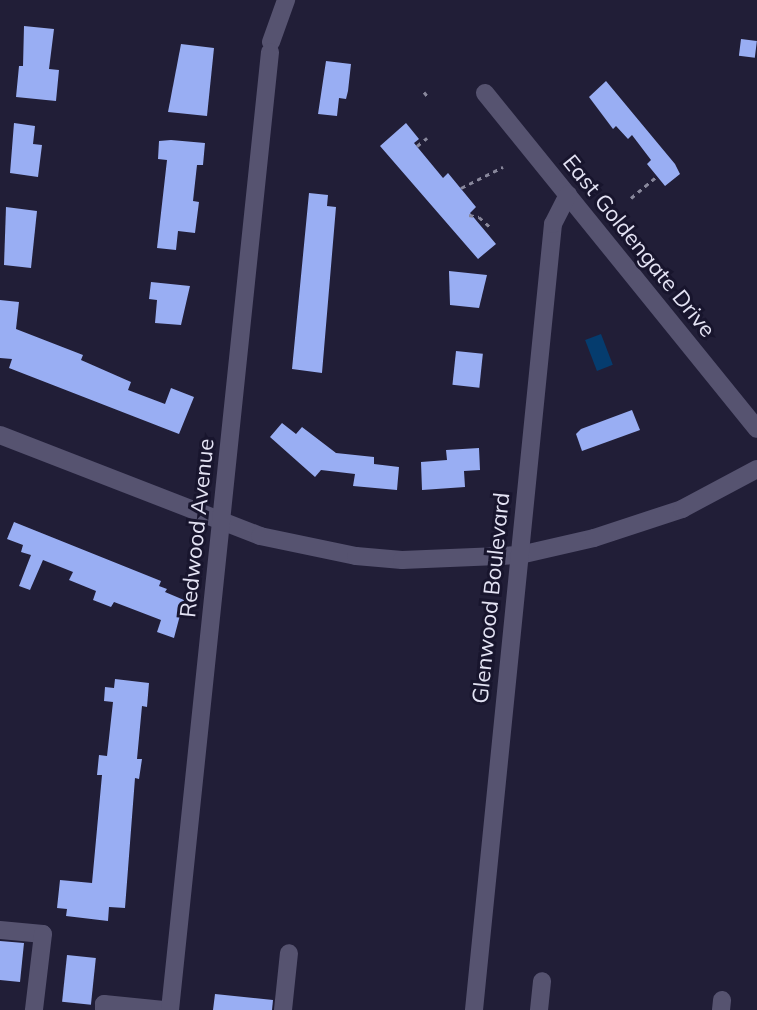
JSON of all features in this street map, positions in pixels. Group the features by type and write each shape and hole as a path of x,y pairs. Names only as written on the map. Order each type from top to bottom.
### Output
{"street":[{"name":"Redwood Avenue","path":"170,1010 271,47 286,0"},
{"name":"East Goldengate Drive","path":"485,93 757,429"},
{"name":"Glenwood Boulevard","path":"474,1010 553,225 568,195"},
{"path":"0,435 221,524 260,536 356,556 454,560 520,555 645,523 682,509 757,469"},
{"path":"0,930 43,934 34,1010"},
{"path":"283,1010 289,953"},
{"path":"539,1010 542,981"},
{"path":"104,1010 104,1004 164,1010"}],"path":[{"path":"424,92 428,97"},
{"path":"417,146 428,138"},
{"path":"461,188 503,167"},
{"path":"631,198 657,176"},
{"path":"469,215 482,219 490,226"}],"water":[{"path":"601,334 613,365 597,371 585,340"}],"building":[{"path":"24,26 54,29 49,69 59,70 56,101 16,97 19,66 23,66"},
{"path":"741,39 757,41 755,58 739,56"},
{"path":"181,44 214,48 207,116 168,112"},
{"path":"326,61 351,64 346,99 339,98 337,116 318,114"},
{"path":"606,81 675,164 680,174 665,186 647,164 651,160 632,135 628,139 616,126 613,129 589,97"},
{"path":"14,123 35,126 33,144 42,145 38,177 10,173"},
{"path":"406,123 419,139 414,143 443,178 448,173 476,207 470,213 496,244 478,259 380,146"},
{"path":"159,141 205,143 203,165 197,165 193,201 199,202 195,233 178,231 176,250 157,248 167,160 158,159"},
{"path":"309,193 328,195 327,206 336,207 322,373 292,369"},
{"path":"6,207 37,211 31,268 4,265"},
{"path":"449,271 487,275 479,308 450,305"},
{"path":"151,282 190,286 181,325 155,323 157,300 149,299"},
{"path":"0,300 19,302 16,329 83,355 81,360 131,382 128,390 165,404 171,388 194,397 179,434 9,368 12,359 0,358"},
{"path":"456,351 483,354 479,388 452,385"},
{"path":"632,410 640,430 582,451 576,434 581,429"},
{"path":"282,423 296,434 302,427 336,453 374,457 374,464 399,467 397,490 353,486 355,474 321,470 315,477 270,437"},
{"path":"479,448 480,470 464,471 465,487 422,490 421,462 447,460 446,450"},
{"path":"14,522 161,581 159,586 167,589 165,592 184,600 174,638 157,632 161,620 114,602 111,607 93,600 96,591 69,580 73,572 43,560 30,590 19,586 31,555 21,552 23,545 7,539"},
{"path":"115,679 149,683 147,707 142,706 137,759 142,759 139,779 135,778 125,908 109,907 108,921 66,916 67,909 57,908 60,880 92,883 102,775 97,775 99,755 107,756 113,702 104,701 105,687 114,688"},
{"path":"0,941 24,943 20,982 0,980"},
{"path":"67,955 96,958 91,1005 62,1002"},
{"path":"215,994 273,1000 272,1010 213,1010"}]}
